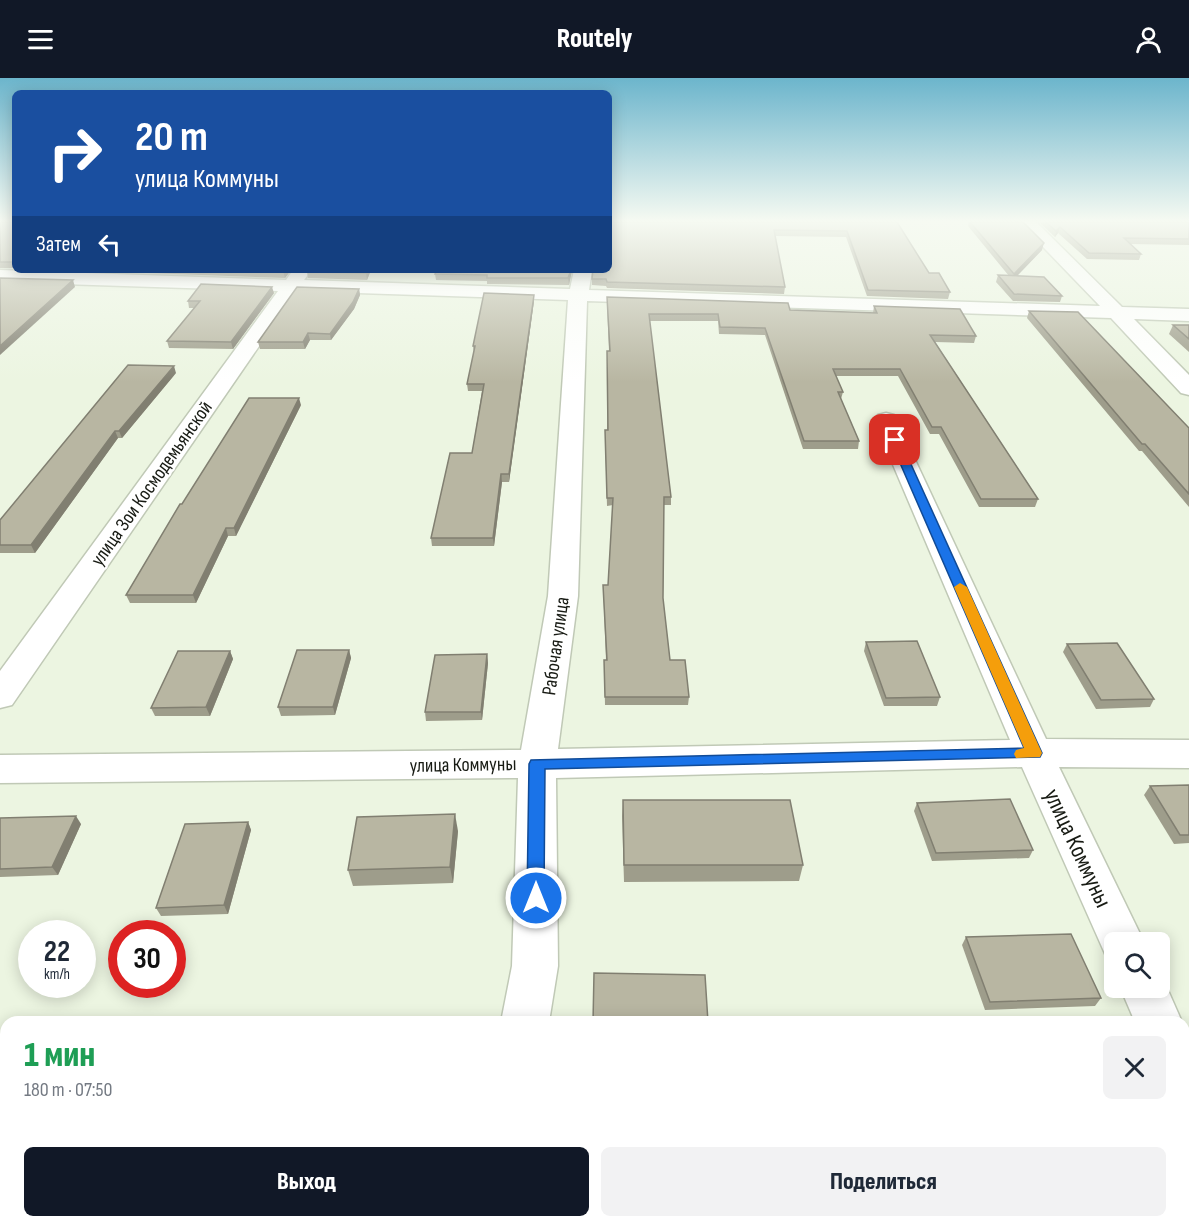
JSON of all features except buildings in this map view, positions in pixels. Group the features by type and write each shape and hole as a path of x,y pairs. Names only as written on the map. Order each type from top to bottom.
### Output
{"street":[{"path":"5,276 581,283 1115,313 1189,315"},
{"path":"1081,276 1189,388"},
{"name":"улица Зои Космодемьянской","path":"0,696 296,278"},
{"name":"Рабочая улица","path":"526,1016 535,966 537,764 563,596 581,283"},
{"name":"улица Коммуны","path":"886,420 1034,753 1117,932"},
{"name":"улица Коммуны","path":"0,769 537,764 1034,753 1189,754"},
{"path":"1148,998 1156,1016"}],"slow traffic":[{"path":"960,587 1034,753 1021,754"}],"route":[{"path":"536,898 537,764 1034,753 895,440"}]}
